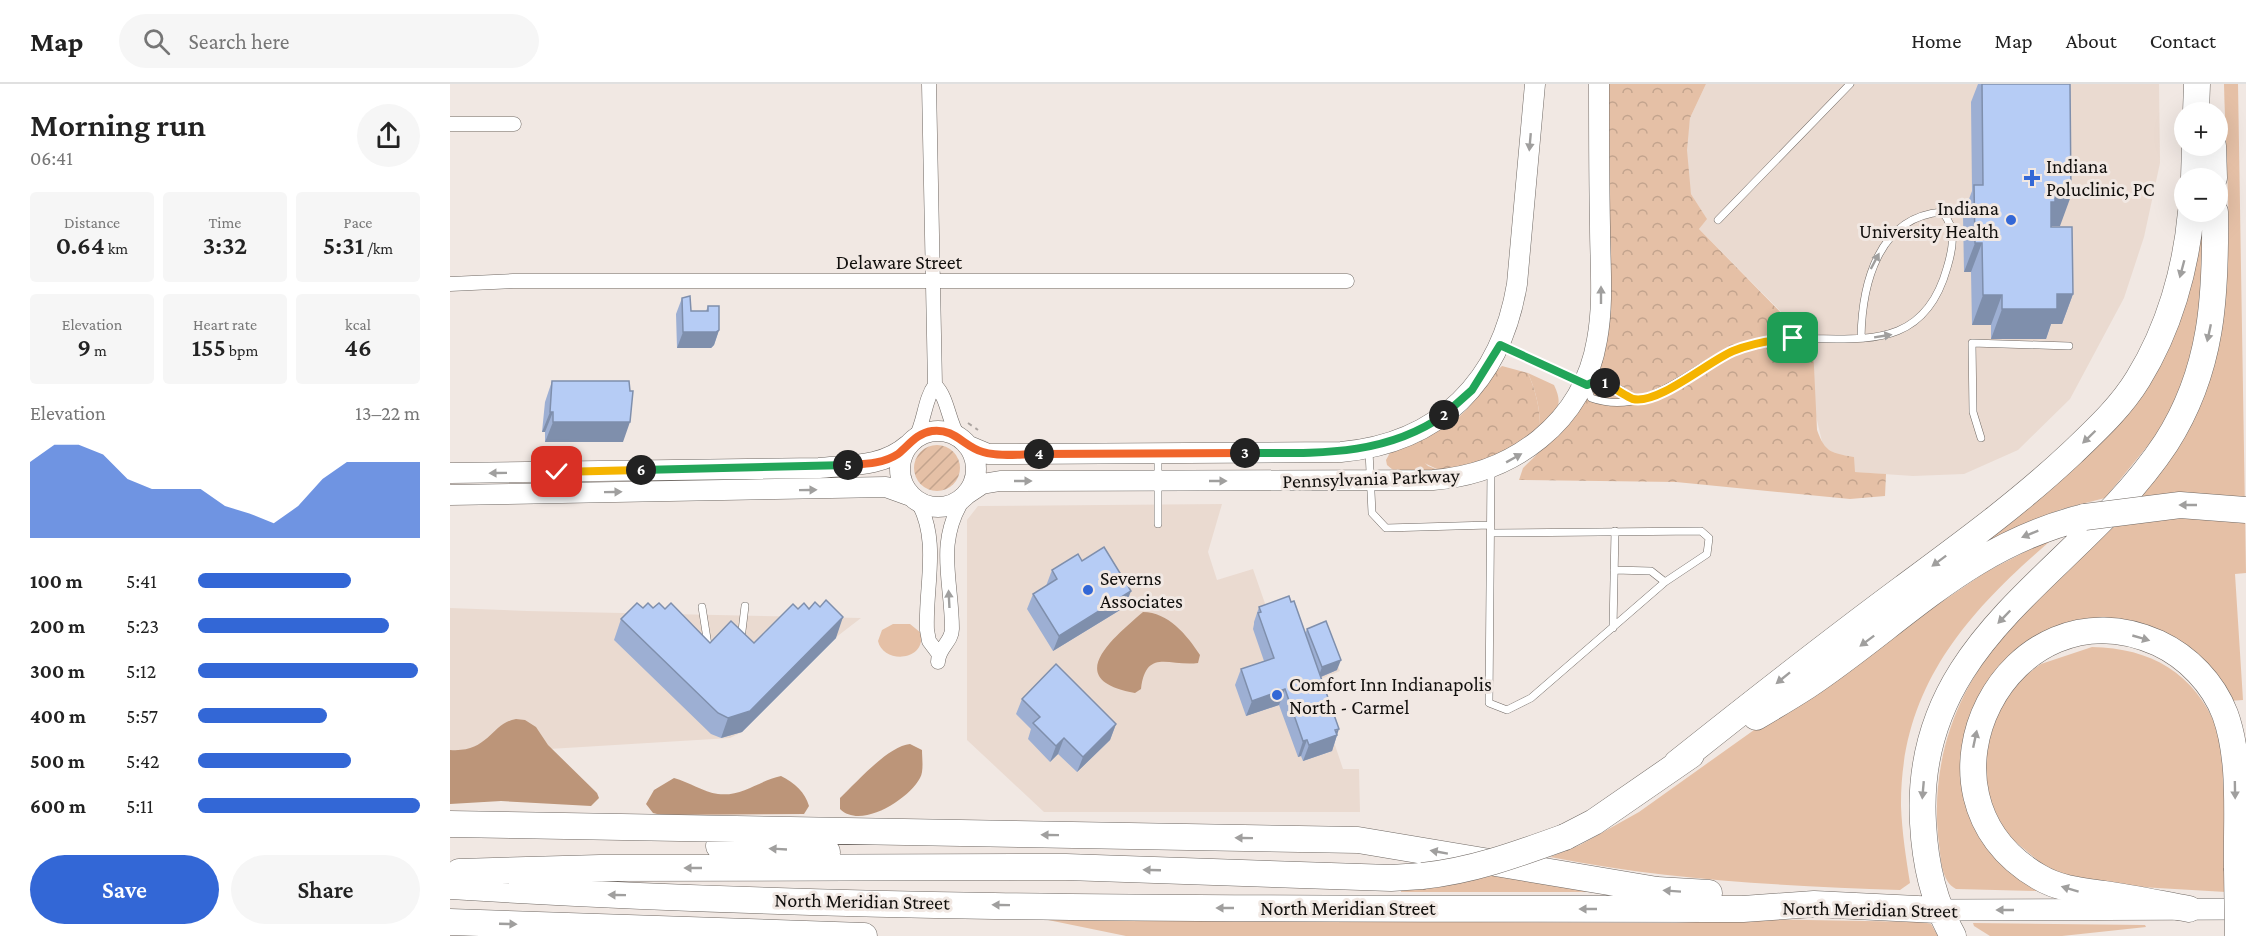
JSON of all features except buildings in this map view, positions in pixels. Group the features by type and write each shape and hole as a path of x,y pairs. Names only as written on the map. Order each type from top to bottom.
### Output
{"highway":[{"path":"2196,102 2197,84"},
{"path":"2212,84 2212,102"},
{"path":"450,872 600,868 1066,867 1391,878 1451,873 1485,865 1565,837 1594,822 1677,764 1795,669 2026,495 2094,432 2138,378 2157,342 2173,300 2185,257 2190,222"},
{"path":"1953,936 1938,910 1928,866 1922,804 1928,754 1945,700 1963,668 1997,624 2140,478 2167,442 2188,402 2203,361 2212,321 2214,222"},
{"path":"1677,764 1807,686 1986,555 2053,525 2085,517 2165,506 2211,506 2246,510"},
{"path":"2189,909 2078,891 2057,885 2028,870 1998,841 1978,800 1972,755 1982,715 2001,682 2017,665 2049,643 2075,635 2103,632 2125,633 2149,639 2167,647 2193,666 2211,688 2220,703 2232,739 2238,936"},
{"path":"450,827 582,839 963,858 1066,867"},
{"path":"450,827 1358,840 1657,890 1752,896 1814,904"},
{"name":"North Meridian Street","path":"450,886 591,895 1060,906 1743,909 1814,904 1938,910"},
{"name":"North Meridian Street","path":"450,922 864,936"}],"main road":[{"name":"Pennsylvania Parkway","path":"969,434 988,454 1330,452 1369,448 1410,435 1447,414 1472,390 1500,345 1512,311 1517,284 1535,84"},
{"name":"Pennsylvania Parkway","path":"966,496 982,484 1000,481 1449,479 1491,469 1520,455 1544,437 1561,418 1585,385 1594,355 1600,315 1599,84"},
{"path":"450,473 819,468 883,460 898,454 911,442 932,431 969,434 976,474 966,496 942,507 914,499 886,487 450,495"},
{"path":"911,442 900,467 902,482 914,499"},
{"name":"North Meridian Street","path":"1938,910 2246,909"}],"street":[{"path":"911,442 923,422 928,395 935,385 929,84"},
{"path":"450,124 514,124"},
{"name":"Delaware Street","path":"450,284 513,281 1347,281"},
{"path":"935,385 942,392 950,421 969,434"},
{"path":"914,499 926,516 930,535 927,630 929,641 938,657 951,635 948,532 952,516 966,496"}],"lane":[{"path":"1718,220 1850,84"},
{"path":"1500,345 1585,385 1591,398 1623,403 1632,399 1657,395 1713,360 1744,346 1779,340 1825,338 1861,338 1883,337 1917,321 1934,299 1946,274 1952,244 1952,226 1942,212 1927,213 1906,223 1879,253 1865,287 1861,338"},
{"path":"1981,438 1972,412 1972,343 2069,346"},
{"path":"1585,385 1598,380 1621,390 1632,399"},
{"path":"1369,448 1372,513 1386,528 1490,529 1615,531 1701,531 1709,538 1707,554 1665,582 1613,628 1583,650 1531,698 1507,710 1489,702 1490,529 1491,469"},
{"path":"1158,454 1158,524"},
{"path":"1613,628 1615,531"},
{"path":"1614,570 1650,571 1665,582"},
{"path":"733,650 740,643 745,606"},
{"path":"702,607 705,644 715,650"}],"shaded area":[{"path":"1706,84 2159,84 2160,163 2144,237 2124,298 2070,399 2018,450 1964,474 1913,476 1854,472 1854,457 1835,454 1823,446 1795,326 1699,229 1706,218 1691,194 1687,176 1687,142 1690,118"},
{"path":"1222,504 1208,552 1217,580 1253,569 1269,615 1297,636 1322,627 1340,671 1314,682 1343,769 1359,769 1360,812 1044,812 967,740 967,520 978,506"},
{"path":"450,608 861,618 835,638 742,732 730,738 450,755"},
{"path":"1143,612 1169,620 1183,633 1200,655 1198,663 1154,663 1144,676 1141,689 1135,693 1113,687 1101,679 1097,669 1100,657 1108,646"},
{"path":"516,719 525,720 536,727 548,745 597,793 599,798 591,806 501,801 450,804 450,750 473,747 501,726"},
{"path":"910,744 922,750 922,768 920,778 906,795 872,814 849,815 840,809 840,798 873,766 892,751"},
{"path":"781,776 795,785 805,796 809,806 804,814 661,815 653,813 646,804 654,790 674,778 707,791 727,794 743,791"}],"green space":[{"path":"1609,84 1706,84 1690,118 1687,150 1691,194 1707,219 1699,229 1794,326 1804,319 1812,325 1817,430 1820,438 1830,451 1854,457 1855,472 1886,474 1885,496 1850,499 1676,482 1519,480 1523,468 1575,417 1606,343 1609,300"},
{"path":"2224,84 2238,84 2246,573 2235,574 2243,700 2229,701 2177,641 2137,623 2119,621 2018,650 2003,662 1973,708 1964,747 1996,854 2022,879 2037,886 2036,891 1956,889 1947,881 1943,869 1937,815 1942,757 1960,703 1989,654 2066,571 2205,388 2216,353 2227,278 2228,102 2225,102"},
{"path":"2204,224 2205,271 2192,359 2163,427 2105,498 2062,509 2024,524 1952,564 2105,435 2199,226"},
{"path":"1502,366 1528,373 1537,400 1540,428 1517,447 1469,466 1441,471 1418,460 1407,445 1454,421"},
{"path":"1528,373 1554,385 1559,399 1557,409 1540,428 1537,400"},
{"path":"937,445 953,452 960,468 953,484 937,491 921,484 914,468 921,452"},
{"path":"1407,445 1428,466 1441,471 1393,470 1387,465 1386,460 1391,451"},
{"path":"2056,536 1995,592 1968,622 1946,653 1927,687 1913,723 1904,763 1901,806 1910,883 1900,890 1725,881 1637,871 1550,857 1580,845 1639,812 1796,700 1986,572"},
{"path":"893,624 910,624 921,633 921,643 917,650 911,654 895,656 881,648 878,641 882,630"},
{"path":"2092,647 2133,652 2168,667 2196,692 2207,709 2220,735 2222,751 2226,892 2106,885 2053,873 2006,834 1987,794 1984,756 2001,704 2026,675 2041,664"},
{"path":"1505,873 1597,892 1401,892 1401,889 1450,885"},
{"path":"1754,919 1923,922 1931,924 1938,936 1126,936 1048,920 1676,923"},
{"path":"1973,923 2145,925 2146,927 2062,936 1990,936"}],"place":[{"name":"Indiana Poluclinic, PC","path":"2032,178"},
{"name":"Indiana University Health","path":"2011,220"},
{"name":"Severns Associates","path":"1088,590"},
{"name":"Comfort Inn Indianapolis North - Carmel","path":"1277,695"}],"route":[{"path":"557,472 819,468 865,464 898,454 915,439 932,431 950,432 969,446 988,454 1357,451 1391,443 1429,426 1447,414 1472,390 1500,345 1587,385 1598,380 1621,390 1632,399 1657,395 1713,360 1744,346 1793,338"}]}
